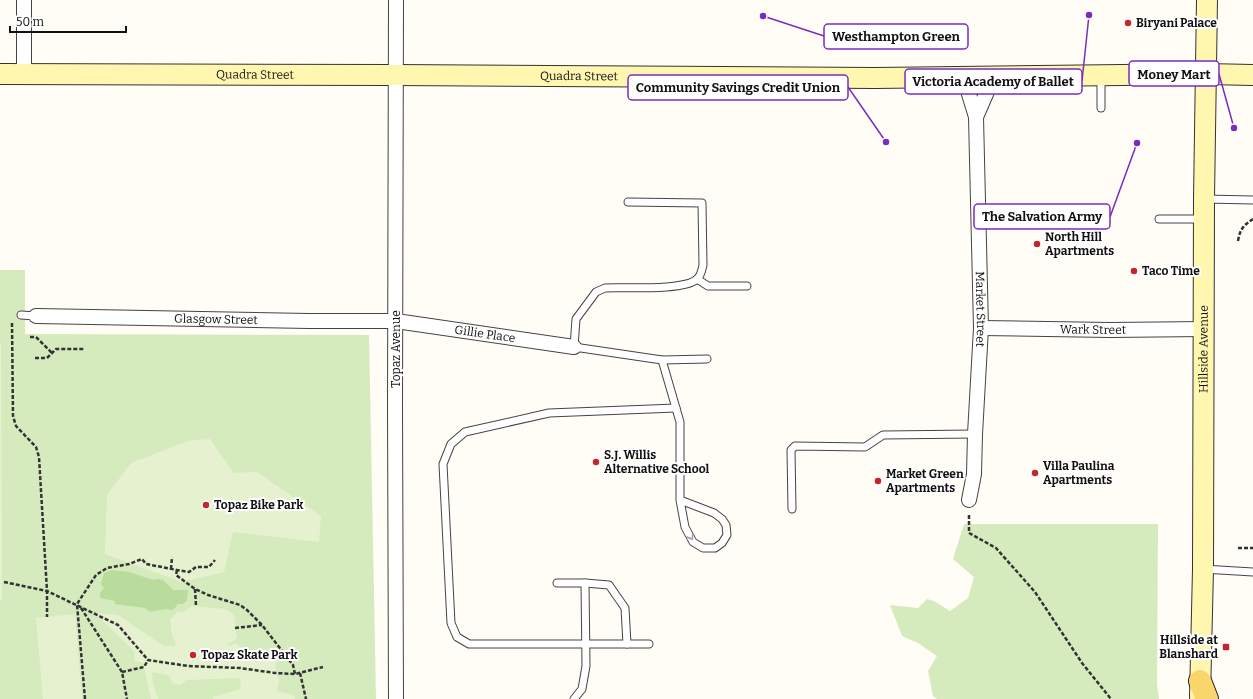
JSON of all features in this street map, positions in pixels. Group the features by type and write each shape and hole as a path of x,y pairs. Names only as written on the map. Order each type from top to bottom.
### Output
{"main road":[{"name":"Hillside Avenue","path":"1202,693 1204,199 1207,0"},
{"name":"Quadra Street","path":"0,74 875,78 993,78 1207,74 1253,75"}],"street":[{"path":"24,0 24,74"},
{"name":"Topaz Avenue","path":"396,0 396,699"},
{"name":"Market Street","path":"964,78 976,117 981,328 974,474 969,500"},
{"name":"Market Street","path":"976,117 993,78"},
{"name":"Glasgow Street","path":"36,316 310,322 396,321"},
{"name":"Gillie Place","path":"396,321 574,347"},
{"name":"Wark Street","path":"981,328 1110,330 1204,329"}],"lane":[{"path":"1101,76 1101,108"},
{"path":"1204,199 1253,200"},
{"path":"628,202 702,203 703,265 697,279 689,284 677,287 605,288 596,292 576,319 574,347 662,360 707,359"},
{"path":"1159,219 1204,219"},
{"path":"697,279 708,286 747,286"},
{"path":"21,315 36,316"},
{"path":"662,360 680,422 680,500 685,527 693,542 703,548 715,548 722,543 727,535 726,525 722,519 714,514 680,500"},
{"path":"649,644 469,644 458,637 451,623 444,464 450,444 465,432 549,413 676,408"},
{"path":"792,509 791,450 795,446 865,447 883,435 975,434"},
{"path":"1203,569 1253,572"},
{"path":"557,583 609,585 625,608 627,644"},
{"path":"574,699 582,689 586,666 585,583"}],"path":[{"path":"1238,241 1240,231 1246,223 1253,219"},
{"path":"12,318 13,416 16,426 36,447 39,457 47,591 47,617"},
{"path":"30,337 36,337 52,353"},
{"path":"35,358 47,358 56,349 84,348"},
{"path":"969,500 969,533 996,548 1035,592 1082,663 1111,699"},
{"path":"1238,548 1253,548"},
{"path":"171,569 172,557"},
{"path":"85,699 77,604 96,574 108,568 129,564 142,559 146,564 154,567 166,567 189,572 196,567 209,567 215,560"},
{"path":"177,570 176,575 196,589 247,610 262,625 292,665 295,674"},
{"path":"4,582 47,591 77,604 122,672 127,699"},
{"path":"196,589 196,606"},
{"path":"80,608 118,625 148,660 188,666 240,668 275,674 295,674 323,667"},
{"path":"235,628 262,625"},
{"path":"122,672 144,667 148,660"},
{"path":"300,673 306,699"}],"green space":[{"path":"0,270 25,270 25,334 369,335 376,699 0,699"},
{"path":"1,343 2,600 0,600"},
{"name":"Topaz Bike Park","path":"210,439 234,473 257,472 321,516 319,542 233,532 224,572 182,582 105,554 107,495 131,463 188,441"},
{"path":"964,524 1158,524 1157,684 1159,699 937,699 933,696 928,671 937,656 918,643 902,636 890,605 918,608 927,599 934,601 950,611 968,598 974,577 953,559"},
{"path":"112,570 129,572 153,580 163,580 173,590 188,590 187,600 183,604 178,604 173,610 166,609 150,612 145,608 115,604 115,601 100,598 100,593 104,588 101,584 104,573"},
{"name":"Topaz Skate Park","path":"192,606 225,609 234,615 237,638 227,645 230,646 235,643 254,657 276,659 277,661 275,668 279,681 277,691 294,695 295,699 213,699 213,697 241,689 240,678 187,680 180,685 173,684 168,675 152,672 153,684 158,699 151,699 143,663 134,661 135,652 96,614 118,615 164,646 174,646 176,644 172,635 170,619 178,612 184,612"},
{"path":"75,614 82,699 43,699 36,618"}],"place":[{"name":"Victoria Academy of Ballet","path":"1089,15"},
{"name":"Westhampton Green","path":"763,16"},
{"name":"Biryani Palace","path":"1128,23"},
{"name":"Money Mart","path":"1234,128"},
{"name":"Community Savings Credit Union","path":"886,142"},
{"name":"The Salvation Army","path":"1137,143"},
{"name":"North Hill Apartments","path":"1037,244"},
{"name":"Taco Time","path":"1134,271"},
{"name":"S.J. Willis Alternative School","path":"596,462"},
{"name":"Villa Paulina Apartments","path":"1035,473"},
{"name":"Market Green Apartments","path":"878,481"},
{"name":"Topaz Bike Park","path":"206,505"},
{"name":"Hillside at Blanshard","path":"1226,647"},
{"name":"Topaz Skate Park","path":"193,655"}]}
